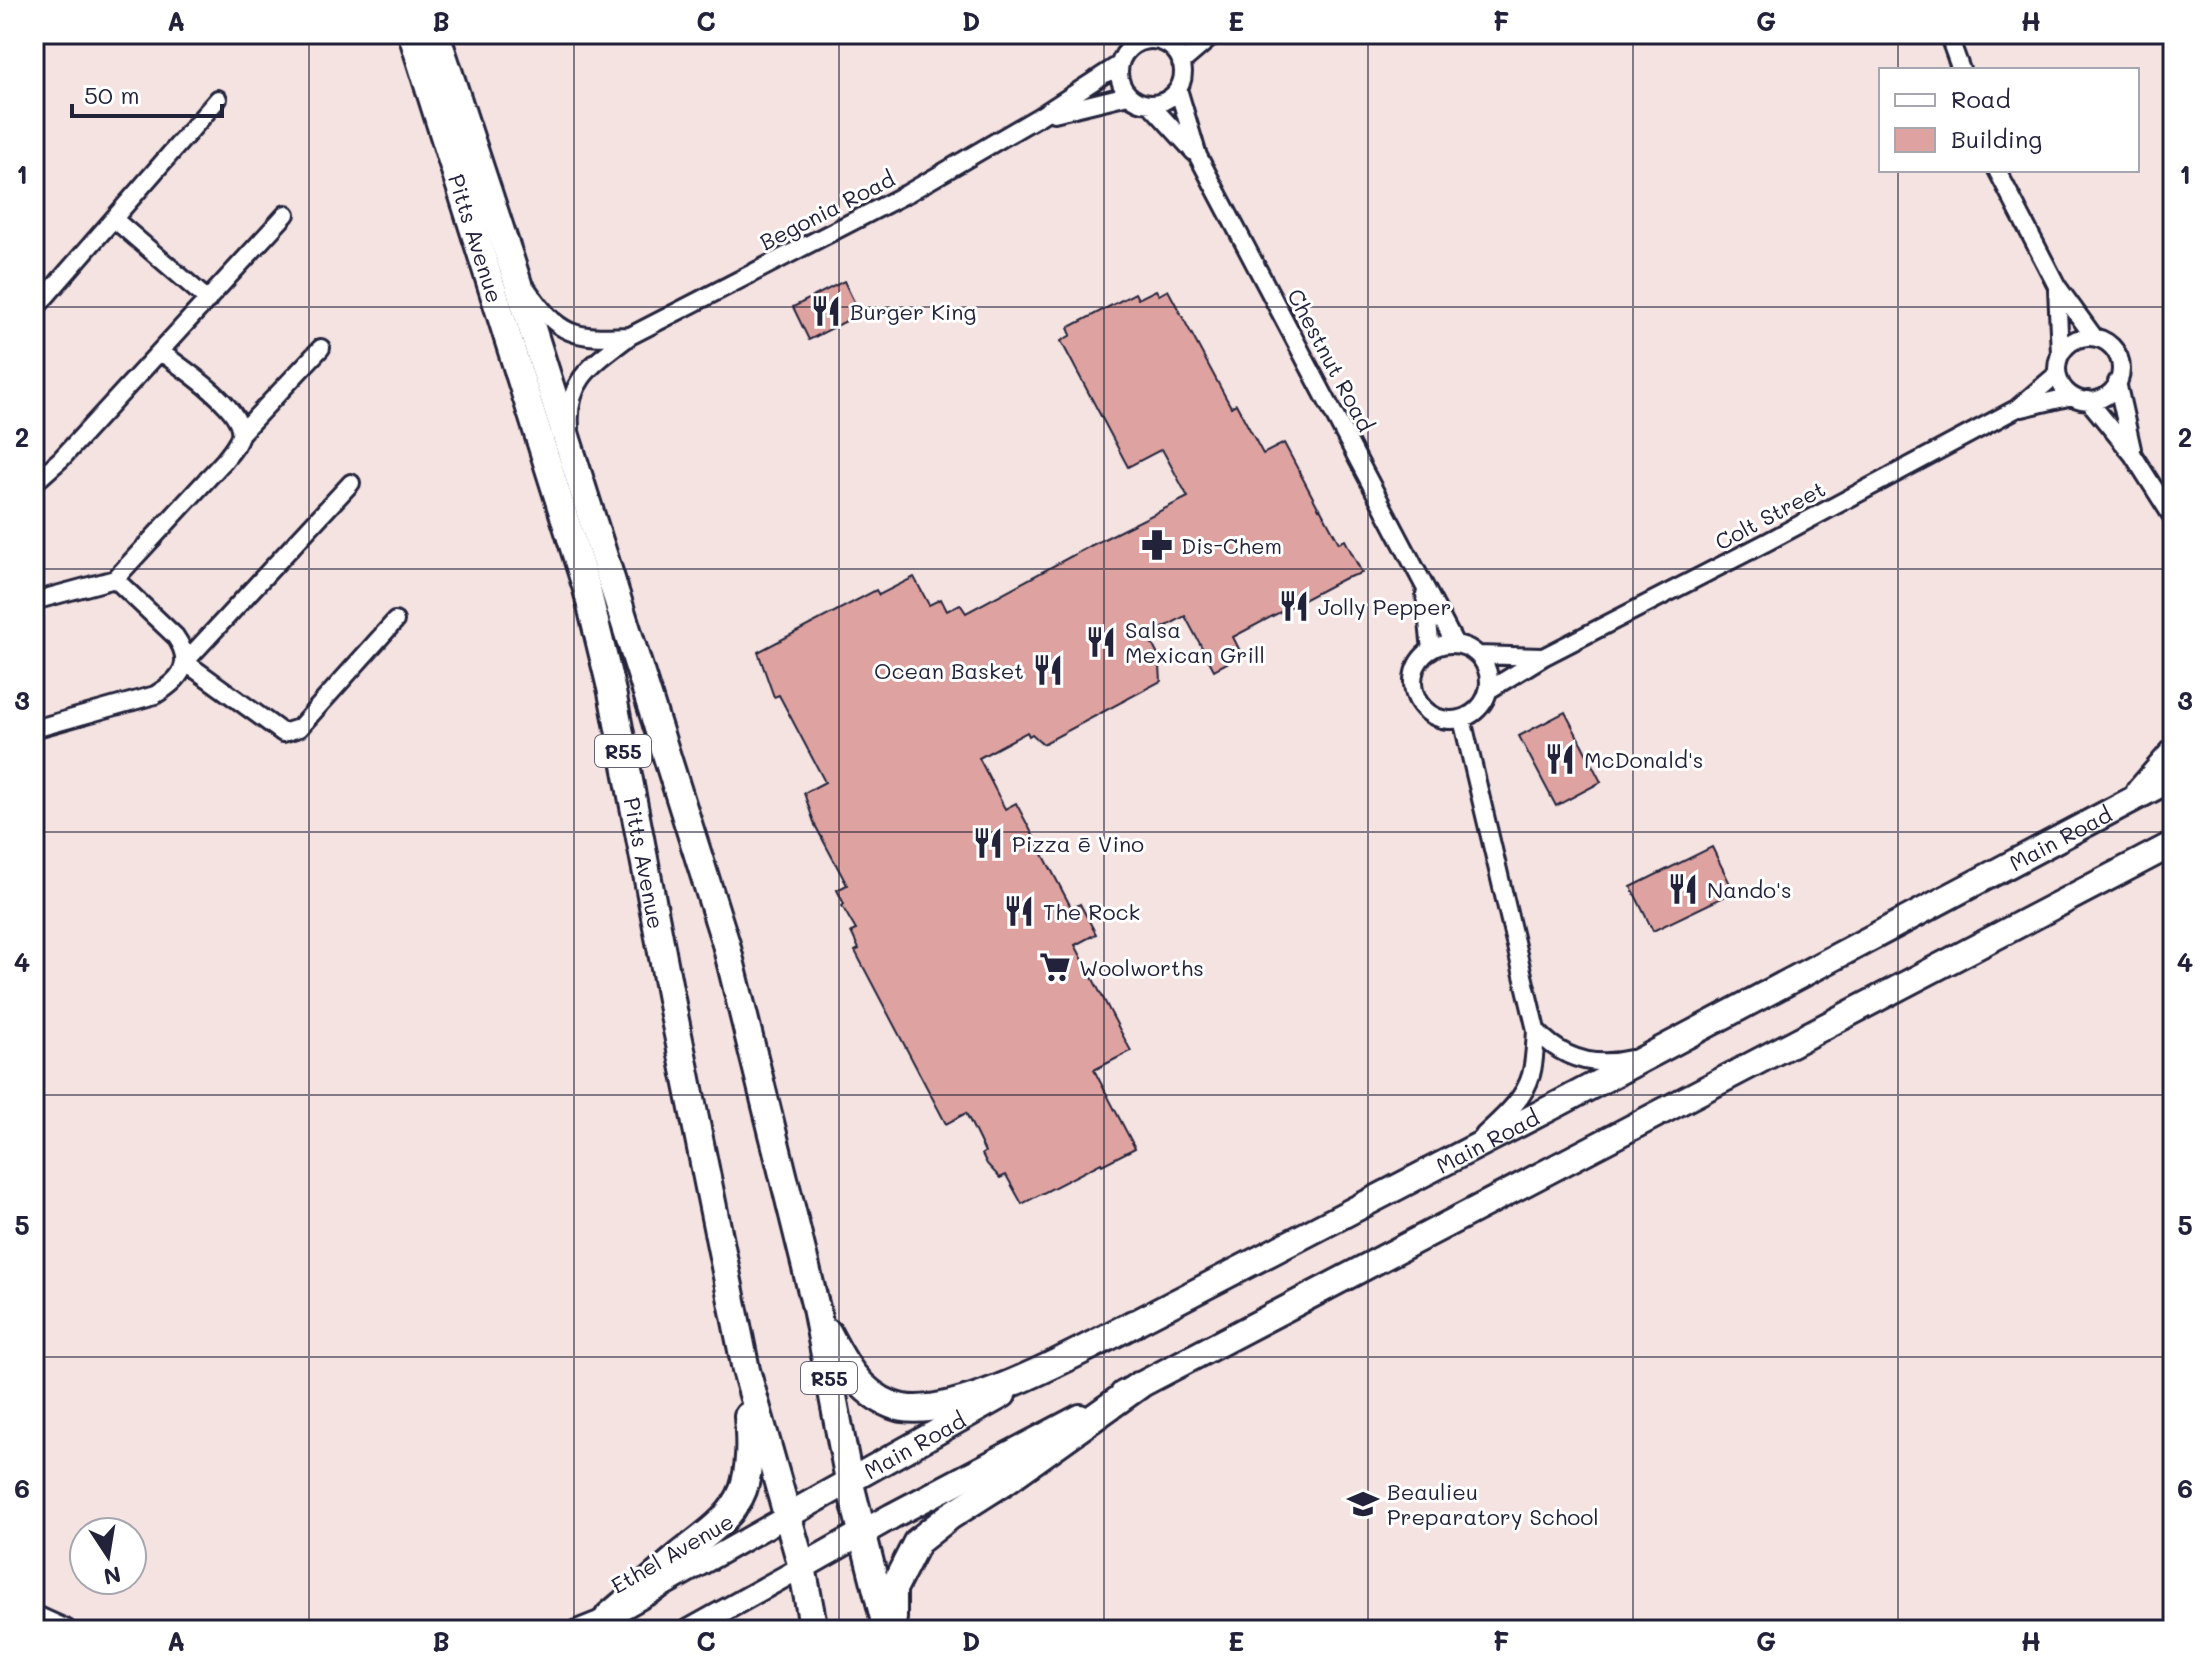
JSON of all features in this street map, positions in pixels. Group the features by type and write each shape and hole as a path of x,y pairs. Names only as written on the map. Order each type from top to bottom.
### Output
{"main road":[{"name":"Pitts Avenue","path":"412,34 587,589 612,692 746,1370 787,1516"},
{"name":"Pitts Avenue","path":"436,34 726,944 816,1308 849,1480"},
{"path":"2129,801 2173,752"},
{"name":"Main Road","path":"890,1630 849,1480 1133,1324 1657,1052 2173,778"},
{"path":"802,1567 1138,1386 2173,844"},
{"path":"816,1308 841,1359 859,1384 892,1405 918,1410 946,1406 1034,1374 1133,1324"},
{"path":"609,1616 719,1524 736,1504 747,1476 750,1450 746,1370"},
{"path":"890,1630 893,1589 917,1542 1138,1386"},
{"path":"787,1516 849,1480"},
{"name":"R55","path":"787,1516 802,1567 814,1630"}],"street":[{"path":"1162,42 1178,55 1181,63 1183,72 1178,89 1161,102 1138,102 1128,95 1119,75 1124,55 1141,42 1162,42 1181,34"},
{"path":"1181,63 1215,34"},
{"path":"1948,34 1960,68"},
{"name":"Begonia Road","path":"630,336 908,193 1040,116 1120,64"},
{"name":"Chestnut Road","path":"1178,89 1198,156 1455,644"},
{"name":"Begonia Road","path":"1040,116 1128,95"},
{"path":"34,310 218,99"},
{"name":"Chestnut Road","path":"1150,104 1198,156"},
{"path":"1998,172 2057,286 2094,337"},
{"path":"34,483 61,459 286,214"},
{"path":"114,219 208,300"},
{"path":"514,271 538,305 570,332 589,338 630,336"},
{"path":"2057,286 2060,354 2057,374 2061,384 2080,398 2133,455 2173,518"},
{"path":"572,460 569,419 572,392 597,361 630,336"},
{"path":"2060,354 2075,340 2094,337 2103,340 2117,354 2120,363 2117,382 2133,455"},
{"path":"34,601 115,579 224,461 241,433 321,348"},
{"path":"161,352 228,405 241,433"},
{"name":"Colt Street","path":"1489,690 1543,657 1740,557 2016,409 2057,374"},
{"path":"2080,398 2104,396 2117,382"},
{"name":"Colt Street","path":"2016,409 2080,398"},
{"path":"34,729 155,695 168,687 185,662 351,483"},
{"path":"115,579 175,636 183,647 185,662 283,733 299,728 395,621"},
{"name":"Chestnut Road","path":"1424,585 1431,650"},
{"path":"1455,644 1468,647 1478,655 1488,671 1489,690 1476,712 1452,721 1429,714 1420,705 1414,694 1415,669 1421,658 1431,650 1455,644"},
{"name":"Colt Street","path":"1478,655 1543,657"},
{"path":"1462,719 1536,1030 1531,1074 1525,1090 1513,1107 1466,1151"},
{"path":"1536,1030 1548,1043 1568,1056 1590,1063 1620,1061 1657,1052"},
{"name":"Ethel Avenue","path":"579,1630 787,1516"},
{"path":"689,1630 802,1567"},
{"path":"34,1616 65,1630"}],"building":[{"name":"Burger King","path":"844,281 860,314 809,340 793,307"},
{"path":"1156,290 1159,295 1168,290 1231,407 1236,404 1263,454 1284,443 1339,543 1345,540 1362,573 1343,579 1233,637 1242,655 1214,670 1185,616 1148,636 1163,665 1160,666 1161,681 1043,744 1027,732 979,758 1005,809 1016,803 1072,909 1080,904 1096,934 1075,945 1131,1051 1094,1070 1135,1148 1022,1204 1006,1175 1000,1178 987,1164 982,1154 985,1152 966,1113 946,1124 855,951 859,949 851,932 856,930 837,890 847,885 815,825 804,793 825,782 779,695 774,697 758,652 876,590 879,595 914,577 929,605 941,599 947,611 960,604 966,613 1188,497 1162,449 1128,467 1061,341 1071,335 1068,328 1135,293 1138,299"},
{"name":"McDonald's","path":"1565,712 1601,782 1556,806 1519,736"},
{"name":"Nando's","path":"1712,847 1734,892 1653,931 1631,887"}],"place":[{"name":"Burger King","path":"826,311"},
{"name":"Dis-Chem","path":"1157,545"},
{"name":"Jolly Pepper","path":"1294,606"},
{"name":"Salsa Mexican Grill","path":"1101,642"},
{"name":"Ocean Basket","path":"1048,670"},
{"name":"McDonald's","path":"1560,759"},
{"name":"Pizza ē Vino","path":"988,843"},
{"name":"Nando's","path":"1683,889"},
{"name":"The Rock","path":"1019,911"},
{"name":"Woolworths","path":"1055,967"},
{"name":"Beaulieu Preparatory School","path":"1363,1504"}]}
